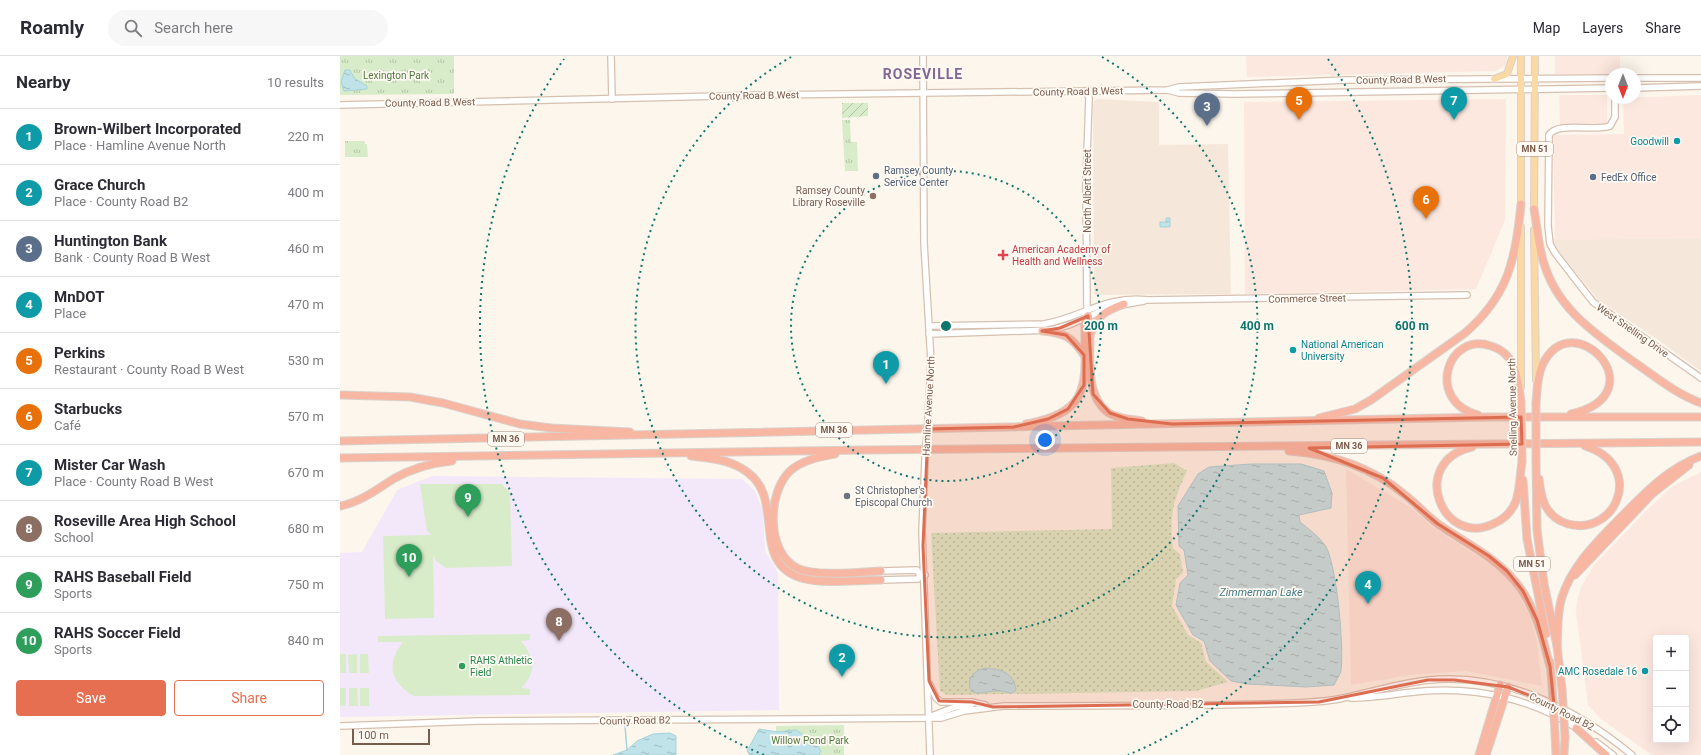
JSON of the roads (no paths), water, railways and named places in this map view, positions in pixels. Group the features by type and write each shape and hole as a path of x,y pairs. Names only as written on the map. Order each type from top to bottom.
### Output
{"highway":[{"path":"1272,422 1320,418 1355,409 1384,392 1469,330 1491,306 1508,275 1516,248 1521,204"},
{"path":"1534,209 1540,248 1547,273 1566,307 1583,324 1667,386 1681,395 1701,403"},
{"path":"1091,337 1094,323 1103,313 1124,304"},
{"path":"1088,316 1091,337 1092,388 1098,403 1110,413 1119,417 1172,424"},
{"path":"997,429 1044,421 1056,417 1068,409 1078,398 1084,385 1085,323 1088,316"},
{"path":"1042,331 1066,335 1077,345 1084,355"},
{"path":"1488,417 1465,410 1455,402 1448,391 1446,379 1450,364 1465,348 1477,344 1488,345 1506,355 1514,366 1521,401"},
{"path":"1536,403 1541,367 1552,351 1564,345 1578,344 1588,346 1599,354 1605,361 1609,376 1608,387 1602,399 1584,411 1551,417"},
{"path":"340,395 376,395 426,399 500,419 537,427 672,434"},
{"name":"Snelling Avenue North","path":"1521,401 1525,527 1550,666 1556,732 1554,755"},
{"name":"MN 51","path":"1536,403 1537,530 1544,584 1557,646 1562,689 1565,739 1564,755"},
{"name":"MN 36","path":"340,442 763,431 997,429 1488,417 1701,417"},
{"name":"MN 36","path":"340,458 665,452 1207,448 1492,443 1579,444 1701,442"},
{"path":"1492,443 1471,447 1457,452 1446,461 1439,473 1436,487 1439,501 1446,512 1457,522 1471,527 1485,527 1503,518 1516,501 1522,462"},
{"path":"1536,462 1542,498 1545,506 1554,516 1565,523 1578,525 1598,520 1609,512 1617,500 1620,486 1619,476 1612,463 1603,453 1579,444"},
{"path":"1207,448 1281,450 1317,453 1348,462 1383,478 1438,524 1489,556 1511,575 1523,591 1534,611 1550,666"},
{"path":"865,450 819,457 804,462 791,470 780,483 775,497 775,534 777,544 783,555 792,565 804,571 818,573 882,571"},
{"path":"665,452 728,462 742,468 754,478 763,490 768,505 771,548 779,562 790,573 811,580 881,580"},
{"path":"340,506 363,498 396,478 419,467 437,462 491,456"},
{"path":"1557,646 1561,598 1568,583 1586,554 1652,485 1674,469 1701,457"},
{"path":"1479,755 1500,685"},
{"path":"1486,755 1508,687"},
{"path":"1576,728 1606,755"},
{"path":"1565,739 1568,755"}],"main road":[{"path":"1494,79 1507,74 1513,56"},
{"name":"Snelling Avenue North","path":"1521,56 1521,401"},
{"name":"MN 51","path":"1535,56 1534,209 1536,403"}],"street":[{"path":"612,56 612,99"},
{"name":"Hamline Avenue North","path":"923,56 924,232 929,326 930,385 922,504 923,575 929,681 930,755"},
{"name":"County Road B West","path":"340,105 923,93 1168,90 1179,87 1326,81 1605,78"},
{"path":"1641,78 1701,78"},
{"path":"1641,88 1701,86"},
{"name":"County Road B West","path":"1168,90 1179,94 1234,94 1521,88 1605,88"},
{"name":"North Albert Street","path":"1086,91 1089,98 1086,183 1088,316"},
{"name":"West Snelling Drive","path":"1615,104 1615,117 1610,126 1601,128 1559,128 1552,131 1549,135 1548,226 1550,244 1560,261 1593,302 1701,378"},
{"name":"Commerce Street","path":"929,334 1042,331 1060,328 1100,310 1148,300 1467,296"},
{"name":"Commerce Street","path":"929,326 1044,324 1062,319 1087,308 1123,299 1134,298 1148,300"},
{"path":"881,580 918,579 923,575 917,570 882,571"},
{"name":"County Road B2","path":"340,726 478,721 941,718 964,711 993,707 1319,702 1428,680 1478,681 1508,687 1543,699 1570,712 1603,733 1632,755"},
{"path":"929,681 936,698 939,701 972,702 985,705"},
{"name":"County Road B2","path":"1342,698 1368,698 1419,692 1446,691 1472,691 1497,695 1539,709 1576,728 1613,755"},
{"name":"County Road B2","path":"929,717 959,706 985,705 993,707"}],"water":[{"path":"345,70 350,70 354,78 367,86 367,89 344,91 341,82"},
{"path":"1166,218 1170,218 1170,227 1160,227 1160,222 1166,222"},
{"name":"Zimmerman Lake","path":"1251,464 1301,464 1324,471 1332,493 1331,508 1299,515 1300,522 1325,545 1333,569 1339,606 1342,660 1341,671 1334,685 1306,687 1247,684 1231,681 1210,661 1204,641 1193,635 1176,605 1180,583 1188,575 1184,550 1179,546 1178,506 1198,474 1209,467"},
{"path":"986,668 997,669 1006,673 1013,680 1016,690 1012,693 996,691 978,693 971,691 970,679 972,675"},
{"path":"759,729 778,732 796,730 816,743 821,751 819,755 750,755 747,751"},
{"path":"670,733 676,736 676,755 613,755 627,750 637,741 653,734"}],"waterway":[{"path":"621,722 625,726 627,750"}],"place":[{"name":"Perkins","path":"1299,120"},
{"name":"Mister Car Wash","path":"1454,120"},
{"name":"Huntington Bank","path":"1207,126"},
{"name":"Goodwill","path":"1677,141"},
{"name":"Ramsey County Service Center","path":"876,176"},
{"name":"FedEx Office","path":"1593,177"},
{"name":"Ramsey County Library Roseville","path":"873,196"},
{"name":"Starbucks","path":"1426,219"},
{"name":"American Academy of Health and Wellness","path":"1003,255"},
{"name":"National American University","path":"1293,350"},
{"name":"Brown-Wilbert Incorporated","path":"886,384"},
{"name":"St Christopher's Episcopal Church","path":"847,496"},
{"name":"RAHS Baseball Field","path":"468,517"},
{"name":"RAHS Soccer Field","path":"409,577"},
{"name":"MnDOT","path":"1368,604"},
{"name":"Roseville Area High School","path":"559,641"},
{"name":"RAHS Athletic Field","path":"462,666"},
{"name":"AMC Rosedale 16","path":"1645,671"},
{"name":"Grace Church","path":"842,677"}],"district":[{"name":"ROSEVILLE","path":"923,74"}],"park label":[{"name":"Lexington Park","path":"396,75"},
{"name":"Willow Pond Park","path":"810,740"}]}
